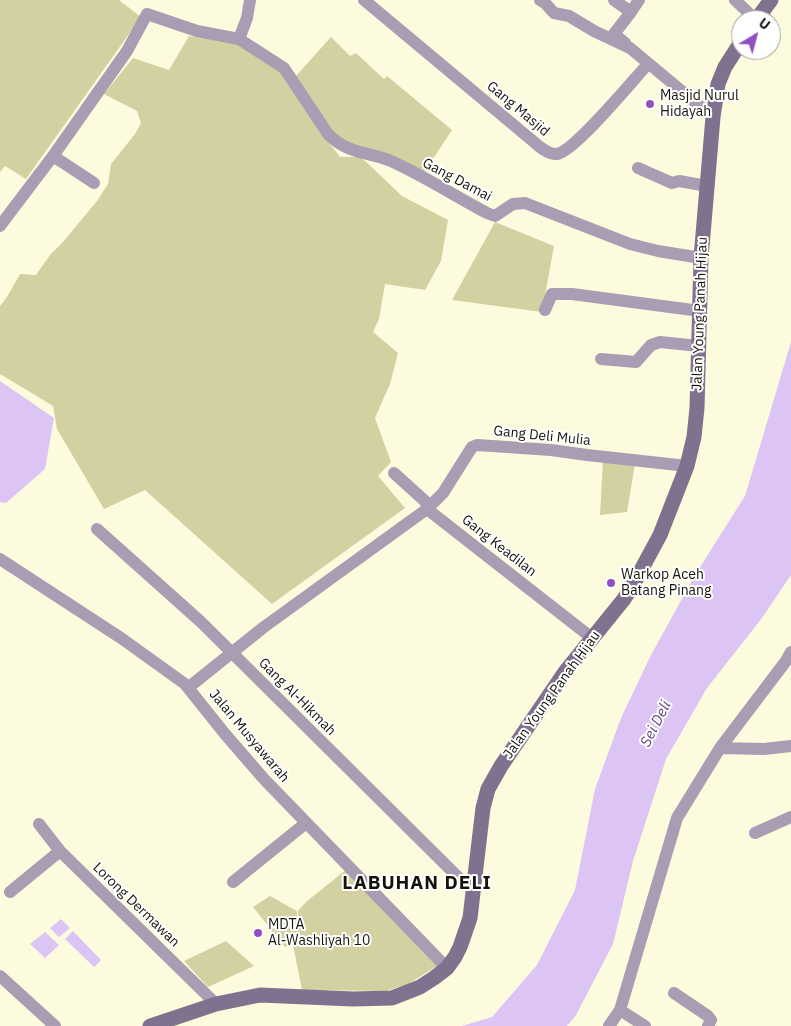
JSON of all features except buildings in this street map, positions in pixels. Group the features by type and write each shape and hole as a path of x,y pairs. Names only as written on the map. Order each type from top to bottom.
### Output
{"street":[{"path":"0,226 53,156 127,51 147,14 196,31 239,40 247,18 250,0"},
{"name":"Gang Masjid","path":"364,0 528,137 552,154 559,154 570,147 648,64"},
{"path":"540,0 545,2 554,13 568,16 630,48"},
{"path":"614,0 631,12"},
{"path":"639,0 614,34 713,117"},
{"path":"734,0 745,10"},
{"name":"Gang Damai","path":"239,40 284,68 328,134 342,147 390,161 496,216 513,204 518,202 525,203 630,244 701,258"},
{"name":"Jalan Young Panah Hijau","path":"150,1026 216,1004 260,995 353,999 392,998 420,988 447,968 460,947 470,918 483,808 488,789 501,766 555,686 634,585 660,535 687,466 694,437 697,408 701,258 713,117 718,84 731,58"},
{"path":"53,156 94,183"},
{"path":"638,168 672,183 679,180 707,186"},
{"path":"544,310 552,294 572,294 700,310"},
{"path":"601,359 636,362 651,344 660,342 699,346"},
{"name":"Gang Deli Mulia","path":"426,509 442,493 472,447 477,445 551,450 687,466"},
{"name":"Gang Keadilan","path":"394,473 426,502 426,509 592,638"},
{"path":"188,687 233,654 264,627 426,509"},
{"name":"Gang Al-Hikmah","path":"97,529 201,622 464,883 474,887"},
{"name":"Jalan Musyawarah","path":"0,559 148,656 188,687 251,764 447,968"},
{"path":"608,1026 620,1010 677,818 720,748 791,652"},
{"path":"720,748 764,749 791,746"},
{"path":"755,833 791,817"},
{"path":"233,882 306,823"},
{"name":"Lorong Dermawan","path":"39,824 60,851 216,1004"},
{"path":"10,892 60,851"},
{"path":"0,976 55,1026"},
{"path":"674,993 708,1016 711,1020 708,1026"},
{"path":"620,1010 645,1026"}],"shaded area":[{"path":"0,0 119,0 141,17 26,179 5,166 0,172"},
{"path":"189,36 239,44 282,71 322,133 340,157 361,157 402,196 448,220 441,261 425,290 385,284 379,319 373,332 398,353 390,384 375,418 391,462 378,476 405,508 272,604 145,490 104,509 57,429 53,406 0,374 0,306 20,274 36,275 50,255 97,201 108,184 111,164 135,134 141,123 137,111 104,94 133,58 169,70"},
{"path":"331,37 350,56 356,53 384,79 387,76 452,130 423,174 346,144 328,128 295,77"},
{"path":"495,222 554,246 542,312 452,300"},
{"path":"603,461 635,464 627,512 600,515"},
{"path":"347,869 439,965 408,984 386,991 302,990 294,944 285,947 253,907 270,896 297,911 298,943 298,911 306,902"},
{"path":"226,941 254,966 208,987 184,961"}],"water":[{"name":"Sei Deli","path":"791,342 791,575 762,618 707,688 666,759 633,861 613,944 576,1015 567,1026 462,1026 492,1017 537,965 575,890 595,789 621,718 651,655 695,575 745,496"},
{"path":"0,381 54,418 45,469 6,503 0,502"},
{"path":"61,919 70,928 59,937 50,928"},
{"path":"73,931 101,960 94,967 65,939"},
{"path":"45,932 59,945 45,958 30,944"}],"place":[{"name":"Masjid Nurul Hidayah","path":"650,104"},
{"name":"Warkop Aceh Batang Pinang","path":"611,583"},
{"name":"MDTA Al-Washliyah 10","path":"258,933"}],"district":[{"name":"LABUHAN DELI","path":"417,884"}]}
